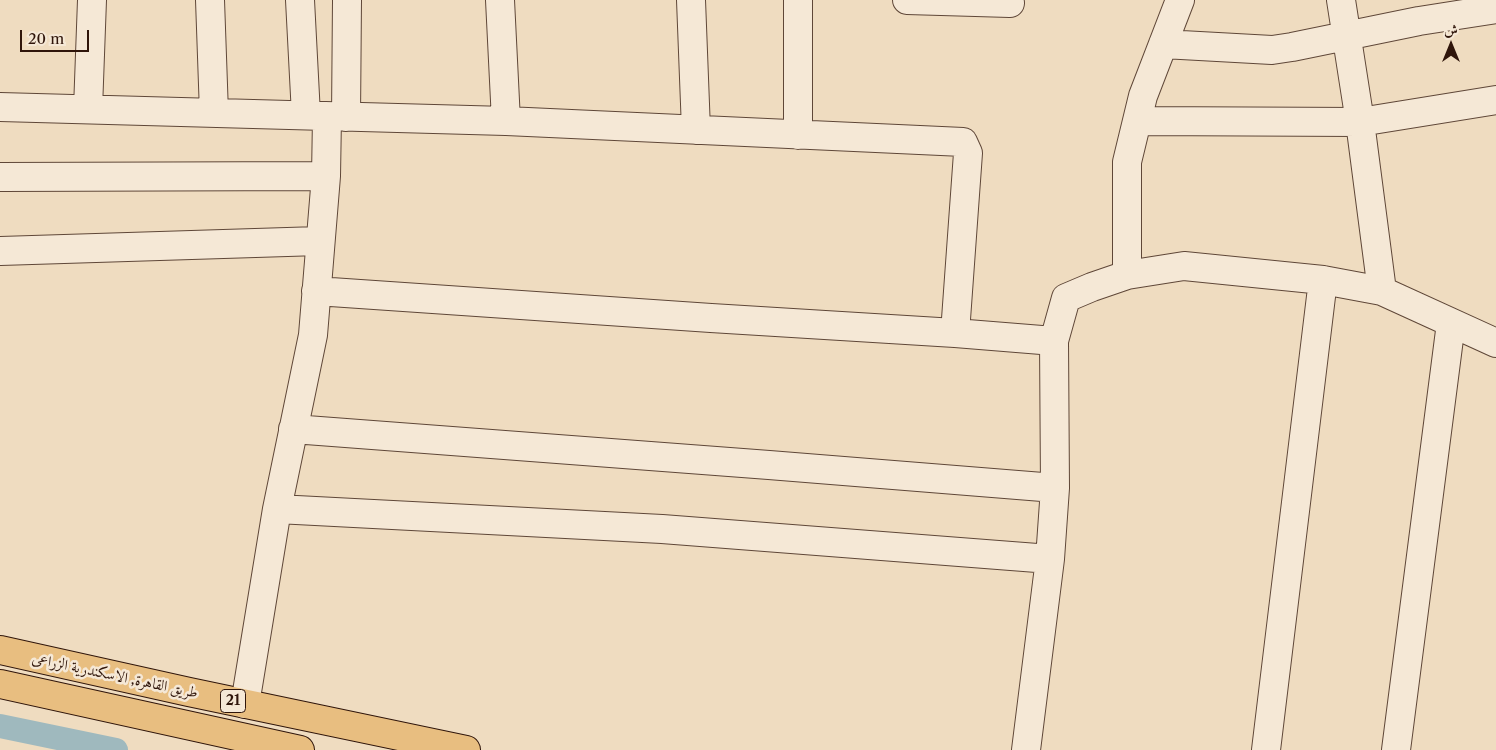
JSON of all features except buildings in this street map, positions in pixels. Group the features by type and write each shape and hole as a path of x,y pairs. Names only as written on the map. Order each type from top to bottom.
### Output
{"highway":[{"name":"طريق القاهرة, الاسكندرية الزراعى","path":"0,650 466,750"},
{"name":"21","path":"0,684 300,750"}],"street":[{"path":"88,109 92,0"},
{"path":"210,0 214,113"},
{"path":"300,0 326,116"},
{"path":"245,704 277,509 292,429 304,383 313,335 319,241 326,176 326,116 347,0"},
{"path":"500,0 506,121"},
{"path":"692,0 696,130"},
{"path":"798,0 798,135"},
{"path":"907,0 1010,3"},
{"path":"1127,275 1127,162 1143,96 1180,0"},
{"path":"1341,0 1360,122 1382,291"},
{"path":"1163,44 1272,50 1346,36 1444,8 1496,9"},
{"path":"1137,121 1360,122 1496,100"},
{"path":"0,107 506,121 963,142 968,153 955,333"},
{"path":"0,177 326,176"},
{"path":"0,251 319,241"},
{"path":"1026,750 1050,559 1055,488 1054,341 1066,298 1092,286 1127,275 1184,266 1323,280 1382,291 1496,343"},
{"path":"1266,750 1323,280"},
{"path":"316,291 1054,341"},
{"path":"1396,750 1450,323"},
{"path":"292,429 769,464 1055,488"},
{"path":"277,509 662,528 1050,559"}],"waterway":[{"path":"0,726 116,750"}]}
